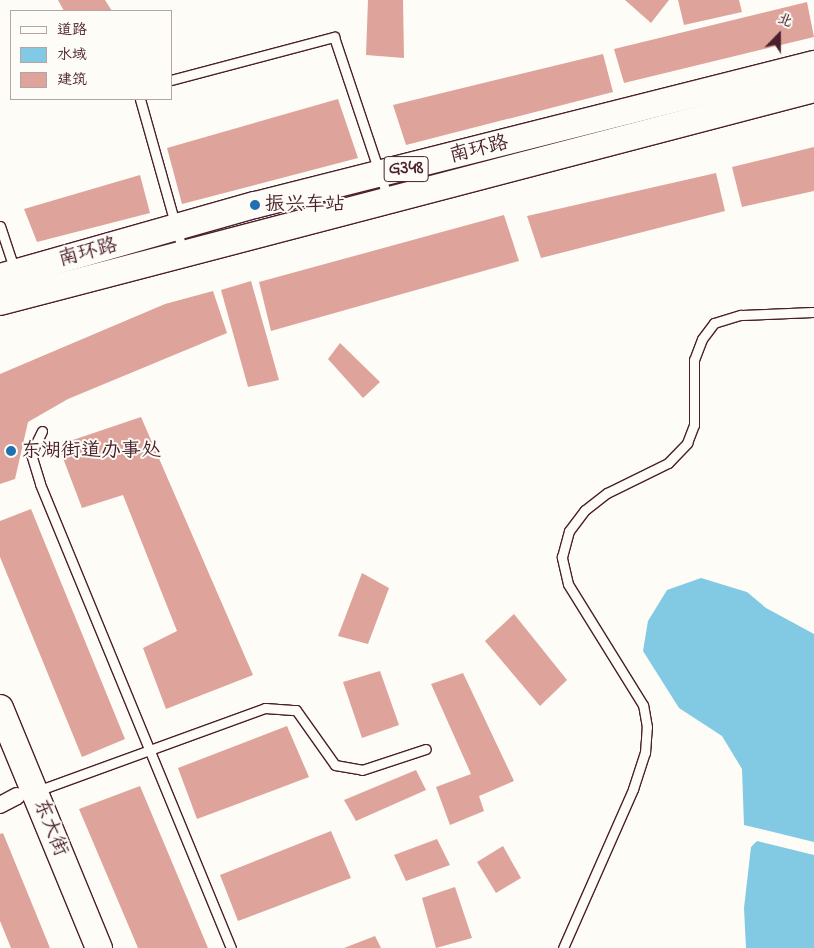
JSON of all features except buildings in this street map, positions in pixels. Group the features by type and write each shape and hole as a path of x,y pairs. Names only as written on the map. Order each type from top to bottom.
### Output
{"main road":[{"name":"南环路","path":"12,286 184,254 384,187 814,64"},
{"name":"南环路","path":"12,286 175,230 255,205 384,187 814,89"},
{"name":"东大街","path":"0,708 17,797 99,948"},
{"name":"东大街","path":"0,754 80,948"}],"lane":[{"path":"172,80 334,37 384,187"},
{"path":"140,100 175,230 184,254"},
{"path":"0,226 12,286"},
{"path":"563,948 633,789 645,753 647,727 643,705 568,584 562,556 569,531 585,510 607,493 668,463 687,443 694,425 694,360 702,339 714,323 741,315 814,312"},
{"path":"42,431 31,454 33,462 148,752 231,948"},
{"path":"17,797 148,752 265,708 296,710 335,765 362,770 426,750"}],"water":[{"path":"701,578 747,592 766,608 814,634 814,842 744,825 742,769 722,736 679,708 643,651 648,621 667,590"},
{"path":"757,841 814,855 814,948 746,948 744,908 751,847"}],"place":[{"name":"振兴车站","path":"255,205"},
{"name":"东湖街道办事处","path":"11,451"}]}
